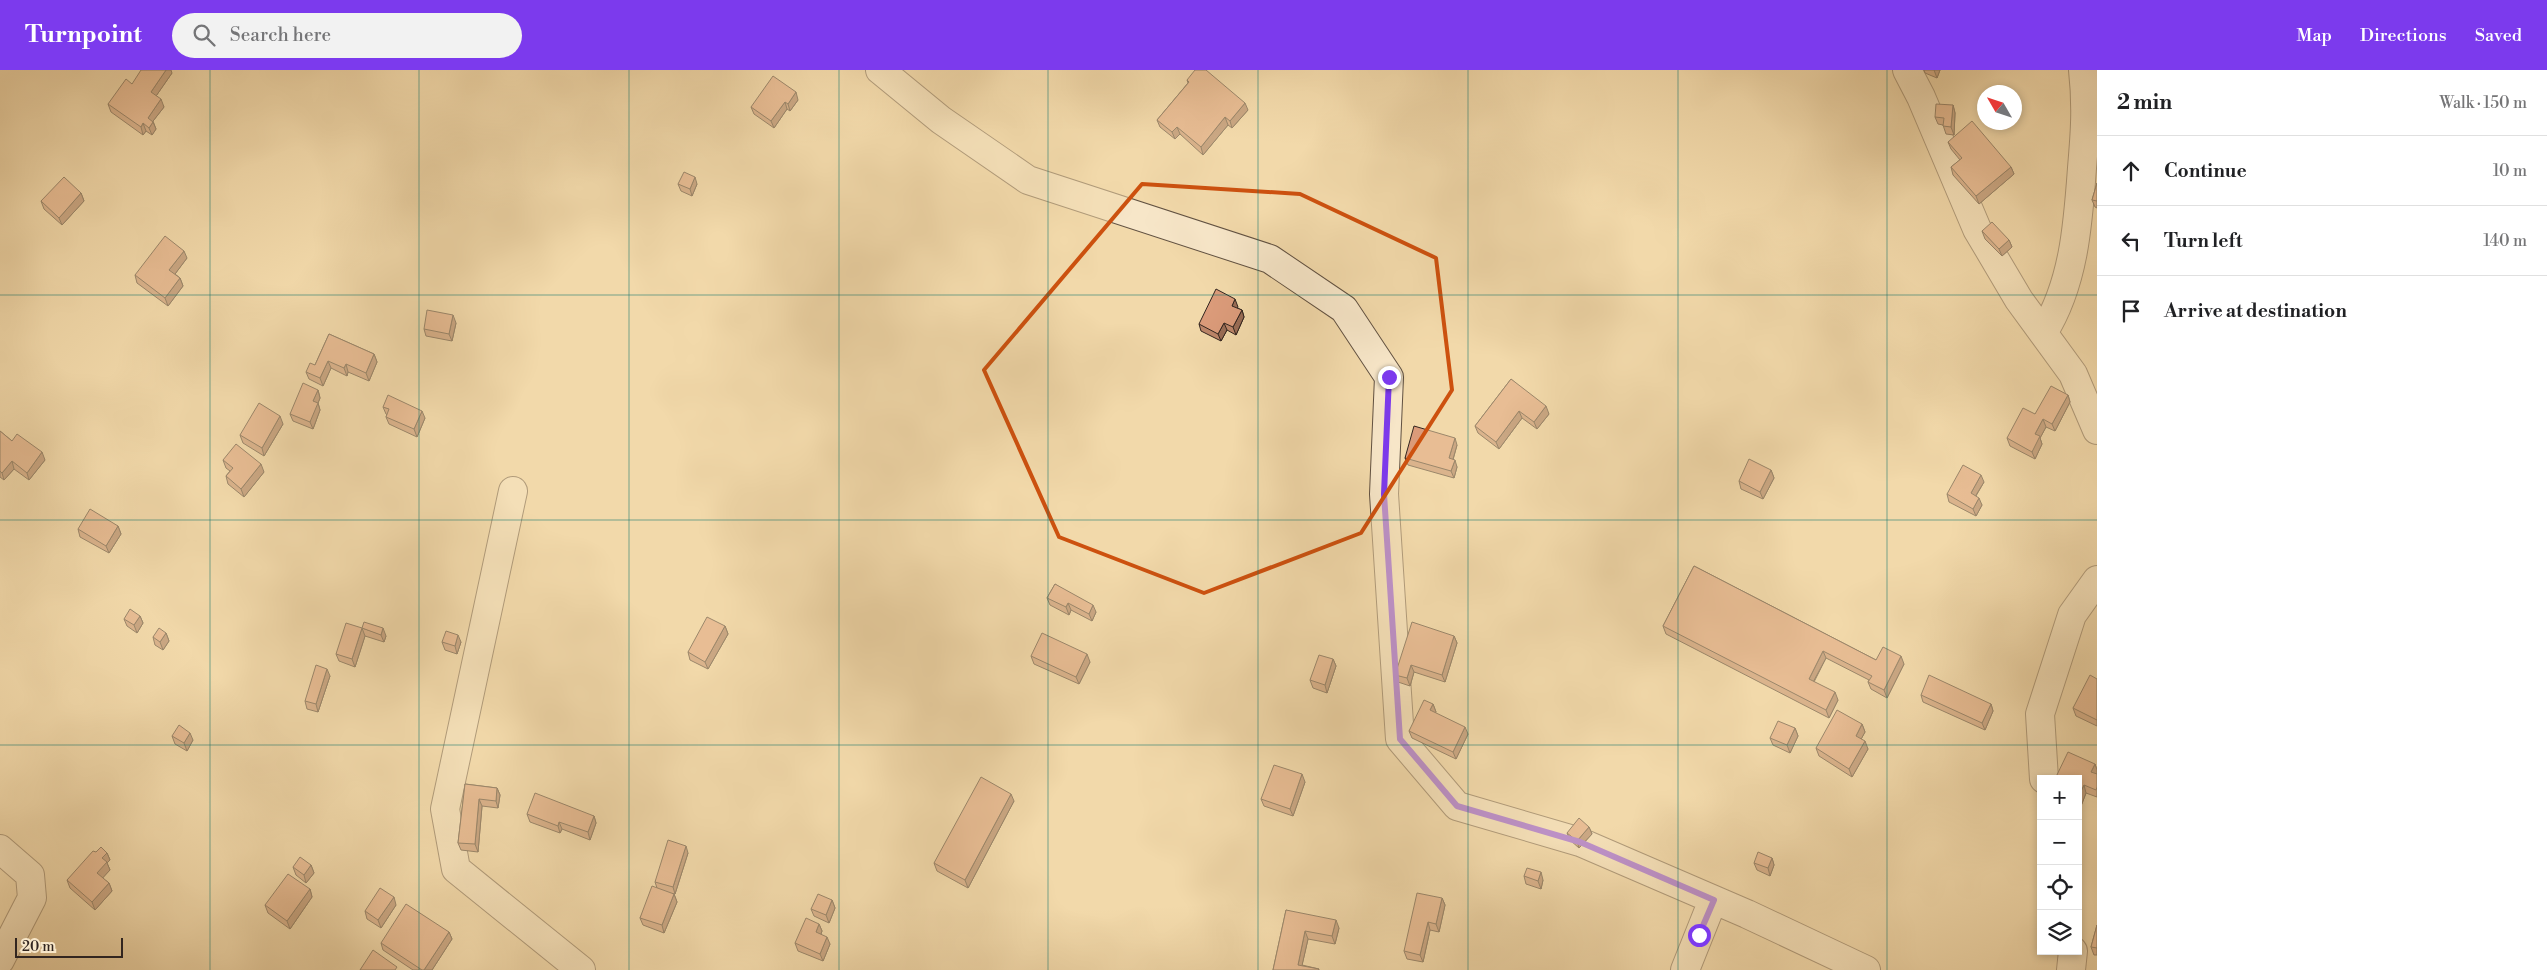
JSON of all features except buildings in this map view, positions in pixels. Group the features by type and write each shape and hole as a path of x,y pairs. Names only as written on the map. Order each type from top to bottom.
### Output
{"street":[{"path":"880,70 941,120 1028,180 1270,259 1344,309 1389,377 1384,494 1400,739 1457,806 1580,842 1714,900 1866,970"},
{"path":"1907,70 1922,97 1977,229 2020,300 2073,374 2097,430"},
{"path":"2043,333 2055,314 2077,238 2087,104 2082,70"},
{"path":"513,492 445,809 456,869 580,970"},
{"path":"2044,775 2040,714 2072,615 2097,580"},
{"path":"0,848 30,875 32,898 0,960"},
{"path":"1685,970 1714,900"},
{"path":"2071,970 2073,955"}],"highlighted area":[{"path":"1142,184 1300,194 1436,258 1452,390 1361,533 1204,593 1059,537 984,370"}],"route":[{"path":"1389,377 1384,494 1400,739 1457,806 1580,842 1714,900 1699,935"}]}
